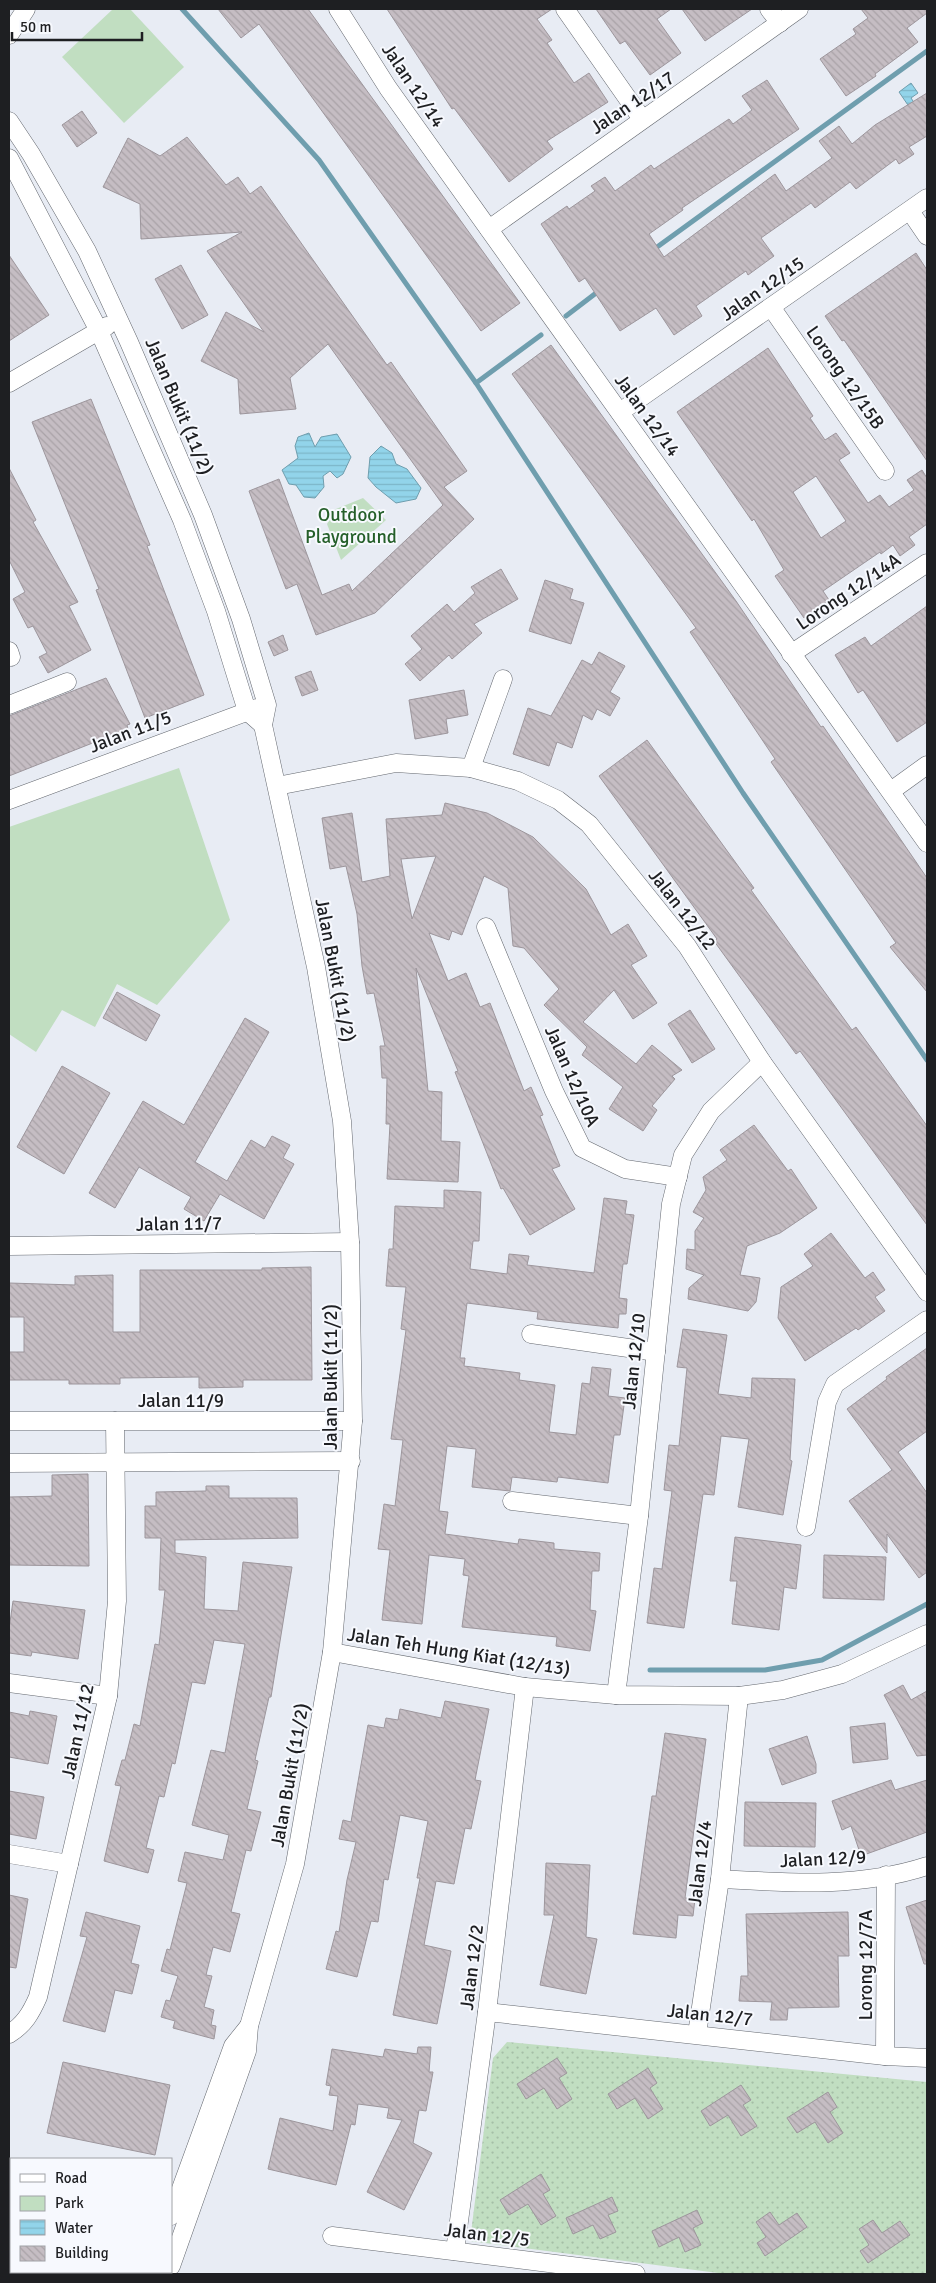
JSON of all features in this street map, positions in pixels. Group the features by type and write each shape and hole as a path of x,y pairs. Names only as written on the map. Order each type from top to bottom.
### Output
{"street":[{"path":"9,35 26,9"},
{"name":"Jalan 12/14","path":"338,9 388,88 927,843"},
{"path":"565,9 642,119"},
{"path":"769,9 780,23"},
{"name":"Jalan 12/17","path":"489,229 799,9"},
{"name":"Jalan Bukit (11/2)","path":"9,121 31,154 87,252 119,319 203,515 241,619 268,705 263,725 316,967 342,1121 350,1242 353,1421 351,1461 332,1652 294,1864 249,2026 247,2051 172,2263"},
{"path":"9,158 99,331 182,520 216,611 247,710 263,725"},
{"name":"Jalan 12/15","path":"620,412 927,198"},
{"path":"910,211 927,236"},
{"name":"Lorong 12/15B","path":"771,307 886,471"},
{"path":"9,384 119,319"},
{"name":"Lorong 12/14A","path":"792,654 927,564"},
{"path":"471,768 503,679"},
{"path":"9,705 67,682"},
{"name":"Jalan 11/5","path":"9,800 247,710 268,705"},
{"name":"Jalan 12/12","path":"277,786 396,763 471,768 518,781 558,800 589,824 687,946 762,1062 927,1292"},
{"path":"891,791 927,766"},
{"name":"Jalan 12/10A","path":"486,927 554,1091 582,1148 625,1169 678,1176"},
{"name":"Jalan 12/10","path":"616,1695 639,1516 671,1204 683,1155 711,1111 762,1062"},
{"name":"Jalan 11/7","path":"9,1246 350,1242"},
{"path":"806,1527 826,1402 835,1384 927,1320"},
{"path":"531,1334 656,1352"},
{"name":"Jalan 11/9","path":"9,1421 353,1421"},
{"name":"Jalan 11/12","path":"9,2034 19,2028 27,2018 38,1997 108,1696 117,1601 115,1421"},
{"path":"9,1463 351,1461"},
{"path":"512,1500 639,1516"},
{"name":"Jalan Teh Hung Kiat (12/13)","path":"332,1652 525,1686 616,1695 739,1696 783,1690 842,1674 927,1634"},
{"path":"9,1683 108,1696"},
{"name":"Jalan 12/2","path":"455,2251 487,2012 525,1686"},
{"name":"Jalan 12/4","path":"697,2034 720,1879 739,1696"},
{"path":"9,1854 69,1864"},
{"name":"Jalan 12/9","path":"720,1879 801,1882 858,1881 927,1866"},
{"name":"Lorong 12/7A","path":"885,2056 886,1875"},
{"name":"Jalan 12/7","path":"487,2012 885,2056 927,2058"},
{"name":"Jalan Bukit (11/2)","path":"172,2213 232,2046 249,2026"},
{"name":"Jalan 12/5","path":"332,2236 636,2274"}],"green space":[{"path":"113,9 130,9 184,67 124,123 62,57"},
{"name":"Outdoor Playground","path":"363,498 386,520 341,560 327,524 336,509"},
{"path":"179,768 230,920 157,1005 117,984 95,1027 62,1010 36,1052 9,1034 9,827"},
{"path":"507,2042 927,2082 927,2274 726,2274 470,2241 493,2058"}],"water":[{"path":"911,83 918,93 911,98 917,107 912,111 899,92"},
{"path":"309,433 315,447 321,437 337,434 351,457 343,474 337,478 330,471 323,476 324,487 315,498 304,497 296,485 289,484 282,470 298,458 295,446 298,437"},
{"path":"381,446 392,453 396,464 407,469 421,488 416,499 396,503 368,478 370,457"}],"building":[{"path":"218,9 308,9 520,303 481,331 259,24 241,38"},
{"path":"387,9 552,9 537,19 552,40 547,43 574,83 589,73 608,102 547,141 553,149 509,182 454,108 452,109"},
{"path":"596,9 671,9 657,19 681,53 650,75 625,41 620,44"},
{"path":"682,9 752,9 705,41"},
{"path":"861,9 927,9 927,13 907,28 918,42 875,74 876,76 846,96 820,59 856,34 853,29 868,18"},
{"path":"767,80 799,129 682,208 683,210 649,234 664,257 775,174 786,191 832,158 819,141 839,126 852,144 875,125 927,93 927,136 909,147 914,154 899,164 896,159 856,189 850,182 815,208 811,203 761,238 774,256 748,275 746,271 696,306 702,316 674,335 656,308 620,331 585,278 579,282 541,224 567,206 569,209 595,191 591,186 605,177 615,191 651,165 654,169 729,119 733,124 752,110 742,96"},
{"path":"82,111 97,133 77,147 62,125"},
{"path":"187,137 226,185 238,177 250,194 261,186 387,365 391,362 467,471 444,487 474,519 375,613 316,635 297,584 286,589 249,491 279,479 322,595 349,584 352,591 443,505 328,344 290,378 296,409 240,414 238,379 201,361 226,312 264,332 207,251 242,232 141,239 140,204 103,187 128,138 160,156"},
{"path":"916,253 927,270 927,461 844,340 842,341 825,316"},
{"path":"9,255 49,315 9,341"},
{"path":"181,265 208,315 182,329 155,279"},
{"path":"551,345 736,601 821,727 823,726 927,878 927,992 890,947 896,943 771,762 775,759 690,632 696,628 512,374"},
{"path":"768,348 813,416 810,418 825,440 836,433 850,453 839,460 868,503 880,495 889,507 914,490 907,480 922,470 927,478 927,524 909,537 915,545 900,556 893,545 823,591 829,600 804,618 775,576 784,570 754,519 752,521 677,412","holes":["816,476 846,521 821,538 793,492"]},
{"path":"91,399 150,545 147,546 204,695 145,718 96,590 99,589 32,422"},
{"path":"9,468 36,520 33,522 78,602 69,606 91,650 48,673 39,657 47,653 33,626 28,628 13,599 25,592 9,560"},
{"path":"501,569 518,599 474,624 482,633 452,659 449,655 420,681 405,664 422,649 411,636 447,604 454,612 475,593 471,587"},
{"path":"545,580 573,589 570,599 584,603 571,644 529,631"},
{"path":"927,606 927,722 897,742 863,690 858,693 835,655 865,637 871,646"},
{"path":"283,635 288,650 274,656 268,642"},
{"path":"599,652 625,666 610,692 620,698 610,716 597,709 592,720 583,715 572,748 557,742 549,766 513,754 528,708 551,716 582,660 592,665"},
{"path":"311,671 318,690 302,696 295,677"},
{"path":"106,678 130,724 127,725 128,729 9,776 9,716"},
{"path":"464,690 468,715 446,719 448,733 415,739 409,700"},
{"path":"647,740 754,888 751,890 852,1030 856,1027 927,1126 927,1225 800,1051 796,1054 714,941 717,939 599,776"},
{"path":"445,803 487,813 533,837 586,889 611,935 628,924 647,956 631,965 657,1003 633,1019 614,990 583,1022 636,1064 652,1045 682,1070 672,1076 675,1079 652,1106 657,1110 643,1131 609,1109 623,1087 582,1055 587,1047 544,1005 559,989 524,948 513,946 508,888 484,876 462,935 452,931 449,940 429,933 448,981 466,973 480,1007 490,1003 524,1091 531,1087 543,1115 540,1116 560,1166 552,1169 575,1209 530,1235 503,1188 501,1189 455,1072 458,1071 416,968 428,1091 442,1092 441,1141 460,1142 458,1182 387,1179 390,1124 386,1124 387,1078 382,1078 380,1046 385,1046 374,993 367,994 357,914 346,866 330,869 322,818 352,813 362,882 390,876 386,819 442,815","holes":["436,856 412,919 401,859"]},
{"path":"117,992 160,1015 146,1041 103,1018"},
{"path":"690,1010 715,1049 692,1063 668,1024"},
{"path":"245,1018 269,1032 195,1162 227,1181 251,1140 265,1148 272,1136 290,1145 283,1158 294,1164 264,1219 220,1194 204,1221 184,1209 191,1197 139,1167 115,1208 89,1193 143,1101 184,1125"},
{"path":"62,1066 110,1093 64,1174 17,1147"},
{"path":"754,1125 788,1171 791,1169 817,1208 780,1233 747,1246 740,1275 760,1278 756,1302 748,1311 688,1299 689,1288 704,1275 686,1269 687,1249 695,1250 695,1231 704,1218 693,1212 706,1190 703,1177 727,1160 720,1150"},
{"path":"444,1190 481,1192 479,1241 473,1241 470,1269 507,1274 509,1254 529,1256 527,1265 594,1273 604,1198 627,1201 625,1214 634,1215 627,1264 623,1264 619,1298 627,1299 626,1314 619,1314 618,1328 537,1319 538,1312 467,1303 460,1358 465,1358 464,1366 520,1373 519,1380 555,1385 549,1432 576,1435 582,1383 590,1384 592,1367 611,1369 608,1396 625,1398 620,1435 614,1435 608,1483 558,1477 557,1482 512,1477 510,1491 472,1487 476,1449 447,1446 439,1511 448,1512 445,1534 518,1544 519,1539 554,1543 554,1549 600,1553 599,1571 592,1571 590,1610 596,1611 590,1651 556,1646 557,1637 462,1627 469,1576 463,1575 465,1559 429,1555 422,1624 382,1620 390,1550 378,1549 384,1504 395,1506 403,1440 391,1439 406,1330 401,1329 406,1287 386,1286 389,1249 393,1249 395,1206 444,1208"},
{"path":"831,1233 865,1278 873,1272 885,1290 875,1297 885,1311 858,1330 856,1328 805,1361 778,1318 781,1287 813,1266 804,1254"},
{"path":"311,1267 312,1380 243,1380 243,1387 199,1388 199,1377 120,1378 120,1384 69,1384 69,1380 9,1380 9,1352 24,1352 24,1317 9,1317 9,1283 75,1285 75,1276 113,1275 113,1332 140,1332 140,1270 262,1270 262,1268"},
{"path":"683,1329 727,1335 718,1394 751,1398 752,1378 795,1379 790,1460 792,1461 783,1515 738,1507 749,1439 721,1436 714,1495 703,1494 684,1628 647,1623 654,1568 662,1569 672,1491 664,1490 669,1445 679,1446 687,1368 677,1367"},
{"path":"927,1348 927,1431 898,1452 927,1493 927,1572 919,1578 887,1534 887,1553 849,1501 892,1470 847,1409 887,1379 886,1377"},
{"path":"88,1474 89,1566 9,1565 9,1497 52,1496 52,1475"},
{"path":"206,1486 229,1486 229,1498 297,1498 298,1538 175,1540 175,1553 206,1557 204,1609 238,1611 243,1562 292,1567 271,1697 269,1697 255,1760 258,1761 247,1809 261,1812 251,1851 246,1850 231,1912 240,1914 230,1952 213,1947 206,1975 212,1976 204,2007 214,2010 211,2025 216,2026 214,2039 173,2028 175,2021 161,2017 166,2000 170,2001 178,1976 161,1971 167,1949 170,1950 187,1883 178,1881 185,1852 223,1860 229,1835 192,1825 211,1750 225,1753 245,1644 214,1640 205,1684 192,1682 175,1764 172,1763 164,1797 159,1796 146,1848 154,1850 148,1873 104,1861 121,1786 115,1785 122,1760 125,1760 134,1724 140,1726 155,1644 159,1645 165,1590 159,1590 161,1538 145,1538 145,1506 156,1506 156,1492 206,1491"},
{"path":"735,1537 801,1545 796,1589 784,1587 779,1630 732,1624 737,1581 730,1581"},
{"path":"824,1555 886,1557 884,1600 823,1598"},
{"path":"13,1601 85,1610 78,1659 32,1652 31,1656 9,1653 9,1629"},
{"path":"903,1685 911,1700 927,1691 927,1755 917,1756 884,1695"},
{"path":"445,1701 489,1709 475,1780 481,1781 471,1829 465,1828 454,1884 436,1881 424,1945 451,1951 437,2024 393,2015 420,1878 417,1878 428,1821 400,1815 388,1880 384,1879 378,1922 371,1921 357,1977 326,1969 336,1931 339,1932 347,1880 356,1842 339,1839 343,1820 351,1822 368,1725 384,1728 386,1718 398,1720 400,1709 441,1718"},
{"path":"30,1711 57,1716 48,1764 9,1757 9,1712 29,1716"},
{"path":"885,1723 888,1759 853,1763 850,1727"},
{"path":"665,1733 706,1739 685,1898 695,1899 693,1916 678,1915 676,1938 633,1934 652,1796 656,1796"},
{"path":"807,1736 816,1764 816,1773 782,1785 769,1749"},
{"path":"891,1780 895,1790 927,1780 927,1832 861,1856 851,1826 842,1830 832,1801"},
{"path":"9,1791 44,1797 36,1839 9,1834"},
{"path":"745,1802 816,1803 815,1847 744,1846"},
{"path":"546,1863 590,1865 586,1937 597,1939 586,1994 540,1985 554,1915 544,1915"},
{"path":"9,1895 28,1899 16,1968 9,1967"},
{"path":"927,1900 927,1964 924,1964 906,1907"},
{"path":"86,1912 140,1926 131,1963 139,1965 132,1994 115,1990 105,2032 63,2021 87,1937 80,1936"},
{"path":"848,1912 849,1956 838,1956 839,2007 788,2008 787,2020 770,2020 772,2002 739,2001 741,1976 748,1976 746,1914"},
{"path":"418,2047 431,2047 429,2072 433,2072 426,2111 419,2110 413,2143 432,2153 404,2210 367,2192 402,2120 387,2118 389,2108 358,2104 355,2125 351,2124 336,2185 268,2169 280,2118 333,2131 338,2096 329,2095 331,2086 326,2085 332,2049 383,2057 385,2049 417,2054"},
{"path":"557,2058 567,2073 559,2078 572,2099 557,2109 544,2088 526,2099 517,2084"},
{"path":"63,2062 170,2085 155,2155 47,2133"},
{"path":"648,2068 657,2083 650,2088 663,2109 648,2119 635,2098 617,2109 608,2094"},
{"path":"741,2085 751,2100 743,2105 757,2126 741,2136 728,2115 710,2126 701,2111"},
{"path":"828,2092 837,2107 830,2112 843,2133 828,2143 815,2122 797,2133 787,2118"},
{"path":"541,2174 550,2190 543,2194 556,2216 541,2225 528,2204 509,2215 500,2200"},
{"path":"612,2197 618,2211 608,2215 616,2232 600,2239 593,2225 573,2234 566,2218"},
{"path":"697,2210 703,2223 693,2228 701,2245 685,2252 679,2237 659,2247 652,2231"},
{"path":"770,2212 779,2225 797,2213 807,2227 765,2256 757,2243 766,2237 756,2222"},
{"path":"873,2220 882,2233 900,2221 910,2235 868,2263 860,2251 869,2245 859,2229"}],"waterway":[{"path":"182,9 319,160 476,383 743,793 927,1060"},
{"path":"653,250 927,51"},
{"path":"566,316 600,290"},
{"path":"476,383 541,335"},
{"path":"650,1670 765,1670 822,1660 927,1604"}]}
